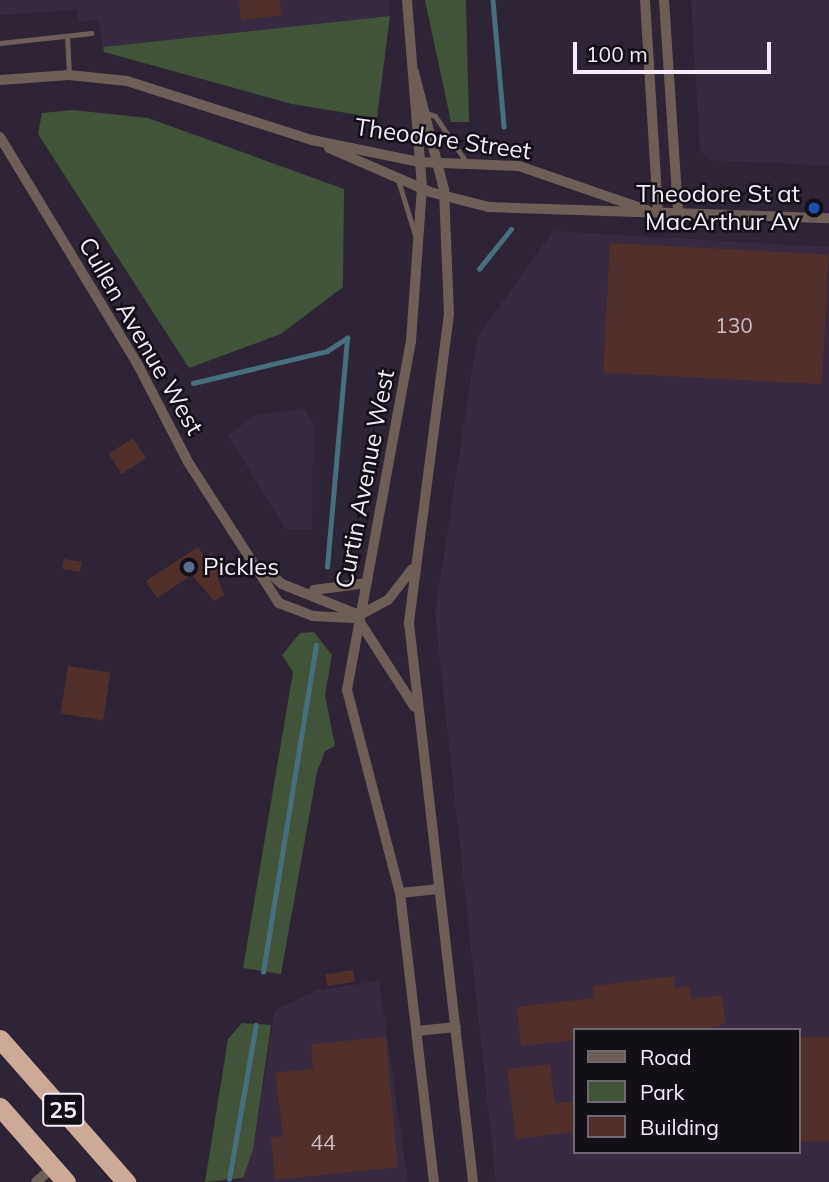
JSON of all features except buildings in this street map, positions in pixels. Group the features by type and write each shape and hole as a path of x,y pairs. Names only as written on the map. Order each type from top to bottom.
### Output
{"highway":[{"name":"25","path":"0,1038 126,1182"},
{"name":"25","path":"0,1107 59,1175"}],"street":[{"name":"Curtin Avenue West","path":"407,0 421,189 407,383 358,617 347,698 400,893 434,1182"},
{"path":"645,0 653,210"},
{"path":"664,0 678,212"},
{"name":"Curtin Avenue West","path":"412,66 439,163 445,197 448,346 409,616 418,723 473,1182"},
{"name":"Theodore Street","path":"0,80 69,75 162,88 312,140 398,180 445,197 529,210 653,210 829,218"},
{"name":"Cullen Avenue West","path":"0,137 138,365 200,481 283,606 326,618 358,617"},
{"name":"Theodore Street","path":"312,140 419,162 519,166 653,210"},
{"name":"Cullen Avenue West","path":"250,553 276,582 297,588 358,617"},
{"path":"416,559 393,596 358,617 407,691 418,723"},
{"path":"297,588 367,583"},
{"path":"400,893 439,889"},
{"path":"417,1031 456,1027"},
{"path":"36,1182 59,1175"}],"lane":[{"path":"0,43 91,33"},
{"path":"67,36 69,75"},
{"path":"426,113 435,116 468,165"},
{"path":"398,180 416,238"}],"shaded area":[{"path":"0,0 389,0 390,16 103,47 98,20 79,22 77,10 0,15"},
{"path":"691,0 829,0 829,166 710,160 700,150"},
{"path":"553,231 829,247 829,1182 496,1182 435,614 477,338"},
{"path":"304,408 313,422 312,529 285,529 228,435 254,416"},
{"path":"379,981 408,1182 242,1182 253,1150 275,1010 318,990"}],"green space":[{"path":"425,0 466,0 469,122 451,122"},
{"path":"390,16 377,118 292,104 104,52 103,47"},
{"path":"73,110 148,118 344,189 343,287 281,334 189,368 38,134 42,113"},
{"path":"314,632 332,655 325,695 335,746 325,751 317,772 281,974 243,968 293,672 282,655 300,633"},
{"path":"242,1023 271,1025 253,1150 243,1178 205,1182 228,1039"}],"waterway":[{"path":"493,0 504,127"},
{"path":"479,269 511,229"},
{"path":"193,383 327,351 347,338"},
{"path":"327,567 347,338"},
{"path":"263,972 316,645"},
{"path":"229,1179 256,1025"}],"place":[{"name":"Theodore St at MacArthur Av","path":"814,208"},
{"name":"Pickles","path":"189,567"}]}
